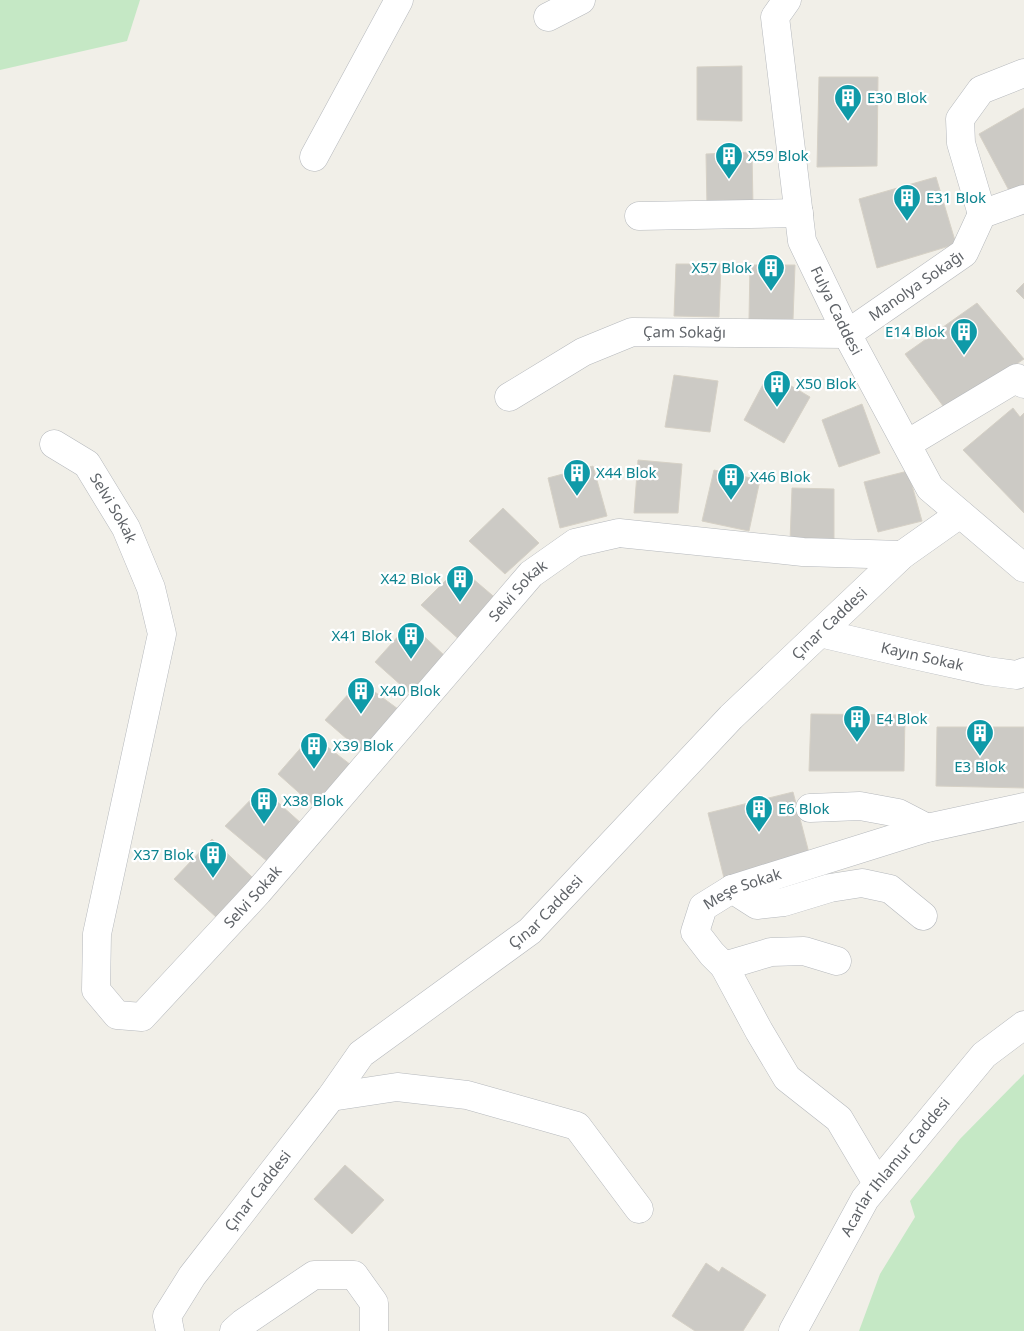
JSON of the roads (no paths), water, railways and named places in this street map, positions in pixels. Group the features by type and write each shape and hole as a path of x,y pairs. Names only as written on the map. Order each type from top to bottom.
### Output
{"street":[{"path":"314,157 399,0"},
{"path":"548,17 581,0"},
{"name":"Fulya Caddesi","path":"787,0 774,16 802,241 847,334 930,488 1024,568"},
{"path":"1024,73 981,90 960,119 961,143 982,214 1024,199"},
{"path":"638,216 799,213"},
{"name":"Manolya Sokağı","path":"847,334 964,253 982,214"},
{"name":"Çam Sokağı","path":"509,397 583,352 632,332 847,334"},
{"path":"907,444 1017,378 1024,384"},
{"name":"Selvi Sokak","path":"54,444 87,464 126,528 151,588 162,634 97,934 96,990 117,1015 142,1017 258,892 531,574 575,543 620,533 803,552 902,555"},
{"name":"Çınar Caddesi","path":"170,1331 167,1316 192,1276 331,1097 361,1054 530,931 732,717 902,555 960,514"},
{"name":"Kayın Sokak","path":"820,633 987,671 1017,675 1024,672"},
{"path":"810,808 860,806 898,813 927,828"},
{"name":"Meşe Sokak","path":"877,1183 839,1120 787,1078 724,966 695,932 703,907 732,889 927,828 1024,807"},
{"path":"732,889 757,906 784,902 830,888 862,883 890,889 923,916"},
{"path":"724,966 771,952 804,951 837,961"},
{"name":"Acarlar Ihlamur Caddesi","path":"793,1331 864,1200 984,1055 1024,1025"},
{"path":"331,1097 397,1087 467,1095 577,1126 639,1209"},
{"path":"234,1331 314,1275 354,1275 374,1302 374,1331"}],"place":[{"name":"E30 Blok","path":"848,122"},
{"name":"X59 Blok","path":"729,180"},
{"name":"E31 Blok","path":"907,222"},
{"name":"X57 Blok","path":"771,292"},
{"name":"E14 Blok","path":"964,356"},
{"name":"X50 Blok","path":"777,408"},
{"name":"X44 Blok","path":"577,497"},
{"name":"X46 Blok","path":"731,501"},
{"name":"X42 Blok","path":"460,603"},
{"name":"X41 Blok","path":"411,660"},
{"name":"X40 Blok","path":"361,715"},
{"name":"E4 Blok","path":"857,743"},
{"name":"E3 Blok","path":"980,757"},
{"name":"X39 Blok","path":"314,770"},
{"name":"X38 Blok","path":"264,825"},
{"name":"E6 Blok","path":"759,833"},
{"name":"X37 Blok","path":"213,879"}]}
